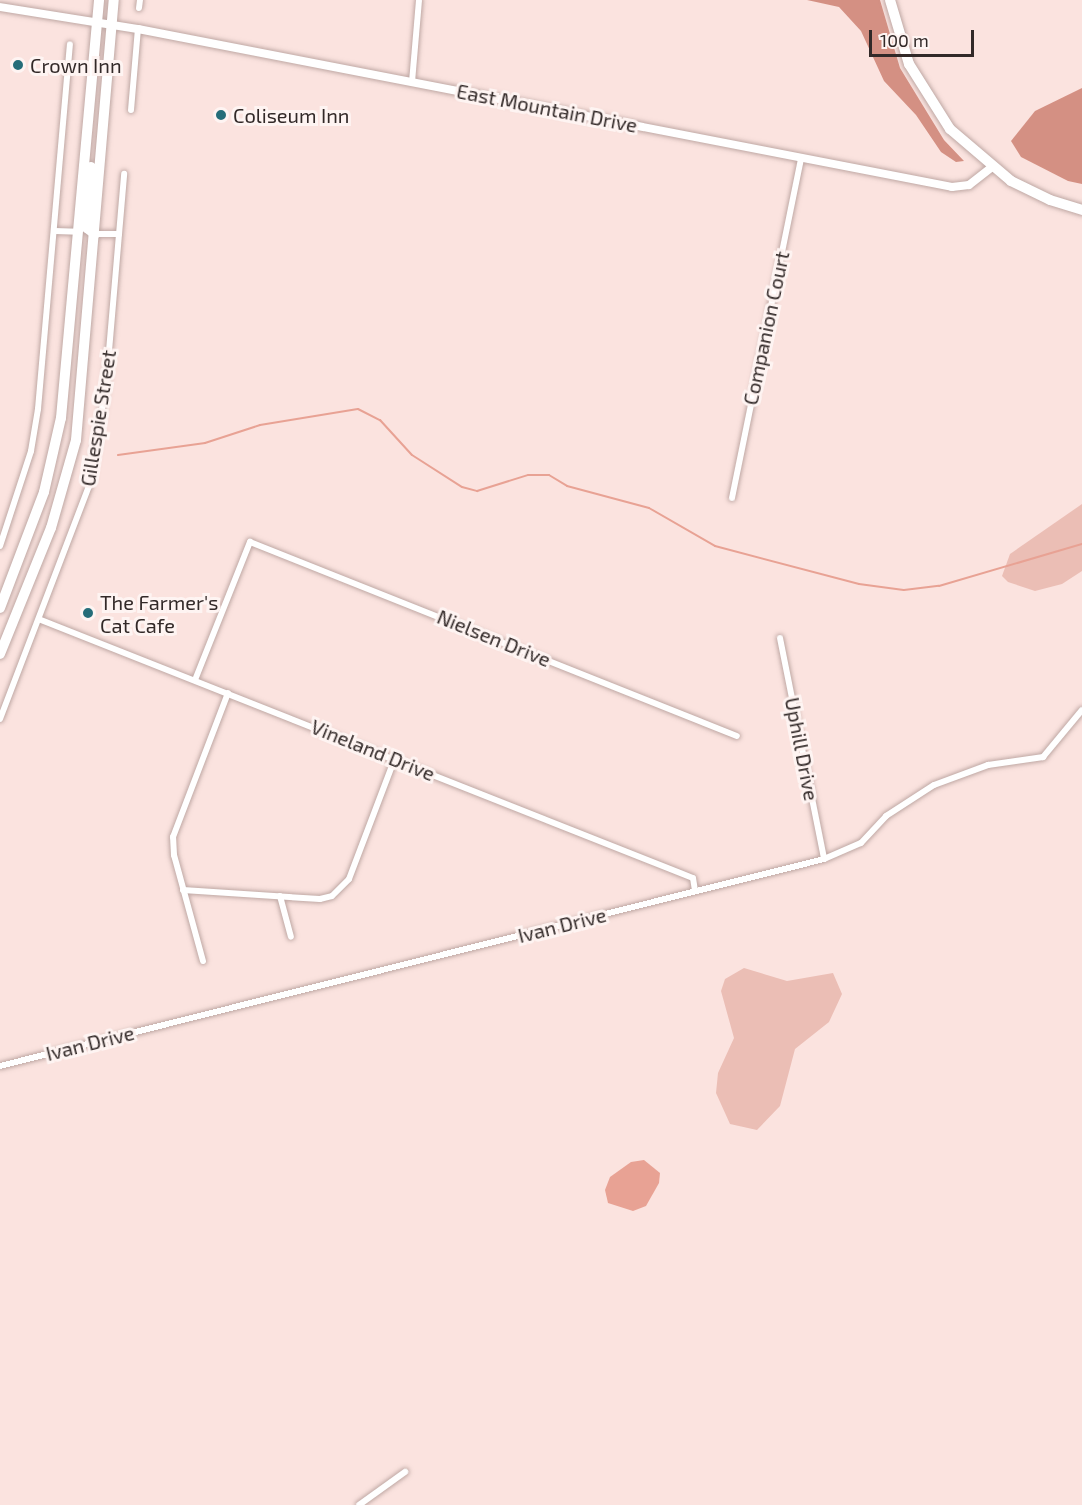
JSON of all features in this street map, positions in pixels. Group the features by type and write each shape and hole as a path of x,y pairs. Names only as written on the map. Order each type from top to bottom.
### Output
{"main road":[{"path":"0,608 41,503 57,443 99,0"},
{"path":"0,654 51,528 76,440 114,0"},
{"path":"890,0 903,47 928,98 950,129 991,168 1050,200 1082,210"},
{"path":"90,105 87,228 95,234"}],"street":[{"path":"139,8 140,0"},
{"path":"412,82 419,0"},
{"name":"East Mountain Drive","path":"0,7 138,29 952,187 969,185 991,168"},
{"path":"130,110 138,29"},
{"path":"0,546 31,451 55,231 70,44"},
{"name":"Companion Court","path":"732,498 801,158"},
{"name":"Gillespie Street","path":"0,719 40,620 89,486 106,386 124,174"},
{"path":"55,231 78,232"},
{"path":"95,234 119,234"},
{"name":"Nielsen Drive","path":"195,680 250,542 736,736"},
{"name":"Vineland Drive","path":"40,620 395,758 693,879 695,890"},
{"name":"Uphill Drive","path":"780,638 824,859"},
{"path":"203,961 174,855 175,828 228,693"},
{"name":"Ivan Drive","path":"0,1066 824,859 861,843 886,816 934,785 988,765 1043,757 1082,710"},
{"path":"183,890 327,898 345,886 395,758"},
{"path":"280,896 291,937"},
{"path":"359,1505 405,1472"}],"shaded area":[{"path":"807,0 880,0 900,68 944,140 964,161 956,162 941,152 916,115 884,81 861,31 839,7"},
{"path":"1082,88 1082,184 1068,181 1021,157 1011,141 1035,111"},
{"path":"1082,504 1082,571 1062,584 1035,591 1008,582 1002,576 1010,554"},
{"path":"744,968 787,981 833,973 842,994 829,1022 795,1049 780,1106 757,1130 730,1124 716,1093 718,1073 734,1038 721,991 725,979"},
{"path":"644,1160 660,1173 659,1183 646,1206 633,1211 608,1203 605,1190 610,1177 631,1162"}],"waterway":[{"path":"118,455 205,443 260,425 358,409 380,420 412,455 462,487 477,491 528,475 549,475 567,486 649,508 715,546 859,584 904,590 939,586 1082,544"}],"place":[{"name":"Crown Inn","path":"18,65"},
{"name":"Coliseum Inn","path":"221,115"},
{"name":"The Farmer's Cat Cafe","path":"88,613"}]}
